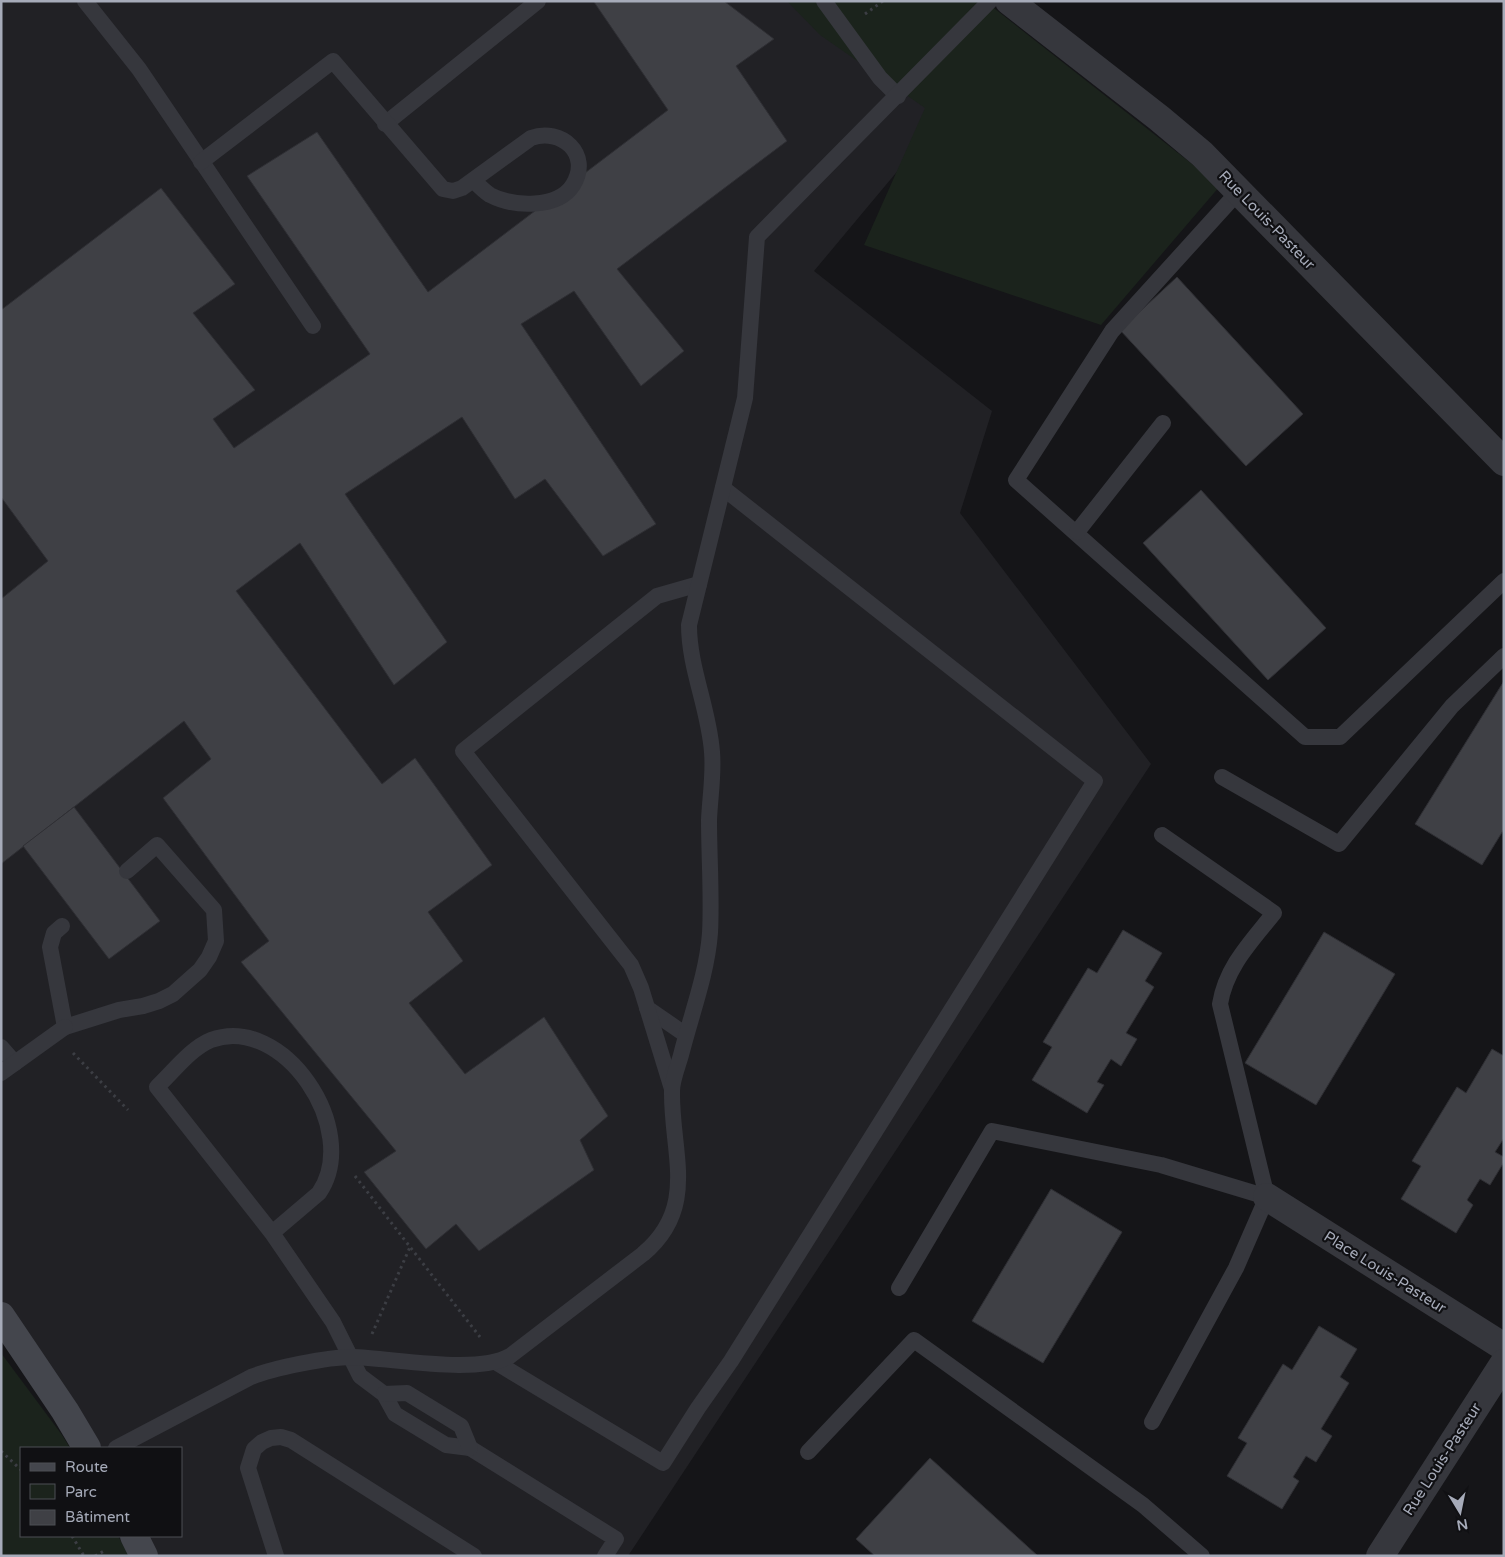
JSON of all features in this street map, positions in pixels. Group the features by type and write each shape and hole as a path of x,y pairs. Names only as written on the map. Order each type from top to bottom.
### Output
{"street":[{"name":"Rue Louis-Pasteur","path":"1009,1 1177,132 1239,191 1504,462"},
{"name":"Place Louis-Pasteur","path":"1267,1197 1504,1347"},
{"path":"1,1316 65,1411 86,1447"},
{"name":"Rue Louis-Pasteur","path":"1380,1556 1504,1363"},
{"path":"134,1537 144,1556"}],"lane":[{"path":"85,1 139,69 313,326"},
{"path":"385,124 538,1"},
{"path":"824,1 880,78 898,96"},
{"path":"672,1090 703,971 710,934 709,818 712,752 689,636 689,626 745,398 757,237 990,1"},
{"path":"201,162 333,61 385,124 443,189 457,190 531,138 540,135 561,138 570,145 576,154 579,165 577,176 572,186 564,194 534,203 502,200 488,194 473,180"},
{"path":"1239,191 1112,331 1016,480 1077,532 1305,737 1340,737 1504,582"},
{"path":"1077,532 1163,423"},
{"path":"498,1363 663,1463 731,1361 1095,781 723,488"},
{"path":"118,1447 261,1373 349,1357 467,1365 498,1363 510,1356 658,1242 672,1217 678,1187 672,1090 647,1008 631,965 463,751 656,596 699,584"},
{"path":"1222,777 1339,844 1452,706 1504,656"},
{"path":"1152,1422 1236,1268 1267,1197 1220,1004 1223,986 1232,965 1274,913 1162,835"},
{"path":"1,1047 8,1068 65,1027 119,1010 143,1006 173,994 200,970 212,949 216,934 214,910 157,845 127,871"},
{"path":"62,926 54,933 50,947 65,1027"},
{"path":"647,1008 686,1035"},
{"path":"272,1233 320,1192 329,1176 333,1146 330,1128 319,1100 296,1068 263,1044 236,1036 210,1040 201,1045 157,1087 272,1233 333,1322 360,1376 384,1394 395,1414 446,1445 470,1448 616,1539 605,1556"},
{"path":"899,1288 992,1131 1161,1165 1267,1197"},
{"path":"808,1452 914,1340 1143,1505 1202,1556"},
{"path":"384,1394 407,1393 461,1426 470,1448"},
{"path":"276,1556 248,1468 254,1449 271,1438 281,1437 291,1440 474,1556"}],"path":[{"path":"72,1052 128,1110"},
{"path":"331,1166 354,1175 498,1363"},
{"path":"349,1357 372,1333 410,1247"},
{"path":"1,1451 20,1469"},
{"path":"73,1537 84,1556"}],"shaded area":[{"path":"1,1 969,1 1012,34 814,271 992,411 960,513 1151,764 628,1556 158,1556 148,1537 182,1537 182,1447 100,1447 87,1422 1,1311"}],"green space":[{"path":"787,1 985,1 1220,186 1101,325 864,245 925,108 820,35"},
{"path":"1,1353 69,1447 20,1447 20,1537 119,1537 129,1556 1,1556"}],"building":[{"path":"724,1 774,39 736,66 787,141 617,269 684,351 641,386 574,291 521,324 656,524 603,556 545,479 515,499 462,417 345,494 447,642 394,685 300,543 236,591 382,784 415,758 492,865 428,912 463,961 409,1003 465,1074 544,1017 608,1116 580,1140 594,1170 479,1251 456,1224 426,1249 364,1172 396,1151 241,962 269,941 163,798 211,759 184,721 1,864 1,599 48,561 1,497 1,310 161,188 235,284 193,313 255,390 213,419 234,448 370,354 247,176 317,132 428,292 668,110 594,2"},
{"path":"1177,277 1303,414 1246,466 1120,330"},
{"path":"1201,490 1326,628 1268,680 1143,543"},
{"path":"1504,681 1504,829 1482,865 1415,824"},
{"path":"74,807 160,921 109,959 23,846"},
{"path":"1123,930 1162,953 1145,981 1154,987 1126,1033 1137,1039 1121,1066 1111,1059 1097,1082 1104,1085 1087,1113 1032,1080 1052,1047 1043,1042 1088,968 1097,973"},
{"path":"1324,932 1395,974 1316,1105 1245,1063"},
{"path":"1492,1049 1504,1056 1504,1138 1495,1152 1504,1157 1504,1162 1490,1185 1480,1179 1467,1200 1473,1205 1456,1233 1401,1199 1421,1166 1412,1161 1457,1087 1466,1093"},
{"path":"1051,1189 1122,1232 1043,1363 972,1321"},
{"path":"1319,1326 1357,1349 1340,1377 1349,1383 1321,1429 1332,1436 1316,1462 1306,1456 1293,1477 1299,1481 1282,1509 1227,1476 1247,1443 1238,1438 1283,1364 1292,1370"},
{"path":"930,1458 1038,1556 875,1556 856,1539"}]}
